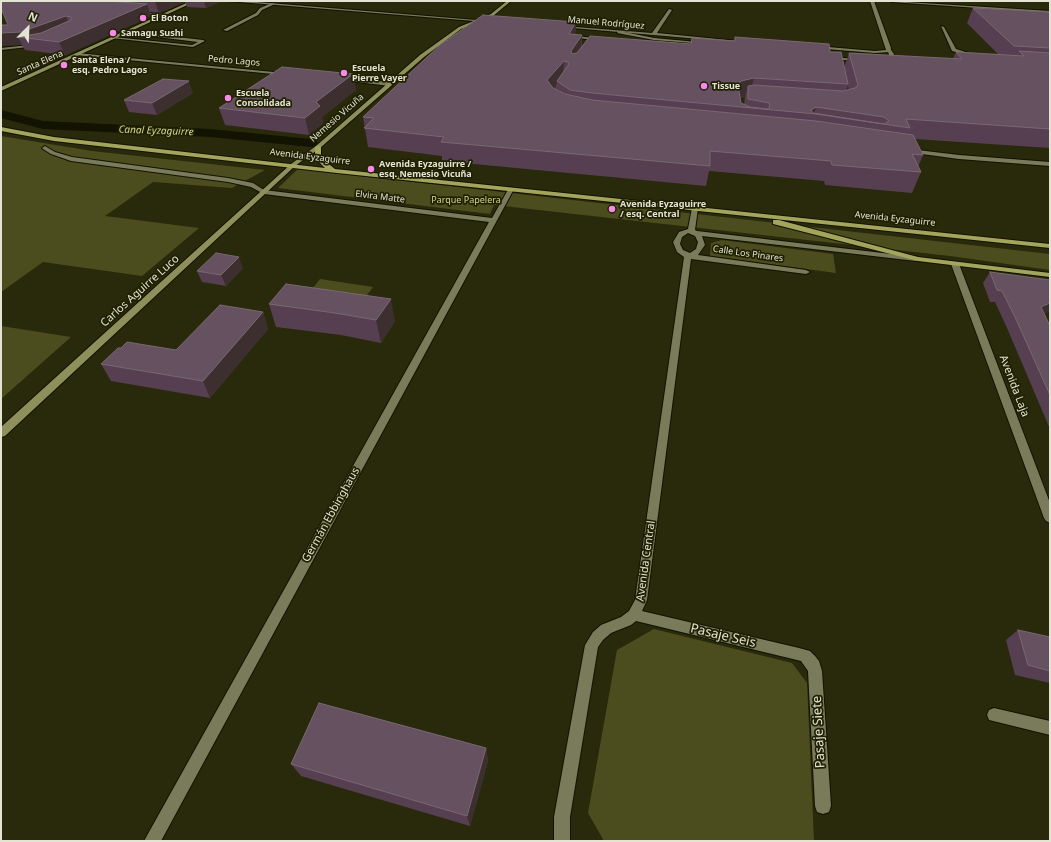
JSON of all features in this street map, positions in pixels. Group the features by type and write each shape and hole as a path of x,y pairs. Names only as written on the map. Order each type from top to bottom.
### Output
{"main road":[{"name":"Avenida Eyzaguirre","path":"1,129 60,140 337,171 1050,246"},
{"path":"318,147 317,154 321,162 337,171"},
{"name":"Avenida Eyzaguirre","path":"737,212 918,259 1050,275"}],"street":[{"name":"Santa Elena","path":"1,89 194,1"},
{"path":"229,1 490,21"},
{"path":"279,5 286,1"},
{"name":"Nemesio Vicuña","path":"293,165 318,147 422,56 463,27 495,13 509,1"},
{"path":"811,49 888,57 892,54 888,50 872,1"},
{"path":"892,1 1050,12"},
{"path":"225,30 257,14 261,9 272,4"},
{"path":"654,34 670,10"},
{"path":"129,12 165,15"},
{"name":"Manuel Rodríguez","path":"555,26 654,34 748,44 654,39 619,32"},
{"path":"942,27 954,50 981,58"},
{"path":"589,45 601,30"},
{"path":"113,38 193,46 203,41 126,32"},
{"path":"579,37 608,41"},
{"path":"1,49 28,47 44,43"},
{"path":"647,44 710,49"},
{"name":"Pedro Lagos","path":"77,54 293,75"},
{"path":"823,58 866,61"},
{"path":"837,59 839,66"},
{"path":"873,61 880,62"},
{"path":"333,79 390,84"},
{"path":"910,145 940,150 1050,158"},
{"name":"Elvira Matte","path":"45,148 53,153 71,159 228,180 253,185 264,192 494,220"},
{"path":"905,150 959,157 1050,164"},
{"name":"Carlos Aguirre Luco","path":"1,433 293,165"},
{"name":"Germán Ebbinghaus","path":"152,841 511,189"},
{"path":"691,232 695,208"},
{"path":"683,232 691,232 699,235 701,240 698,252 688,256 678,250 678,238 683,232"},
{"name":"Avenida Eyzaguirre","path":"691,232 918,259"},
{"name":"Calle Los Pinares","path":"688,256 806,272"},
{"name":"Avenida Central","path":"562,841 562,817 592,645 598,636 606,629 626,621 634,615 641,600 688,256"},
{"name":"Avenida Laja","path":"955,264 1050,518"},
{"name":"Pasaje Seis","path":"634,615 799,654 805,656 810,661"},
{"name":"Pasaje Siete","path":"810,661 814,666 815,671 823,806"},
{"path":"994,715 1050,728"}],"green space":[{"path":"1,136 92,151 265,170 232,188 153,182 105,216 199,228 142,276 43,262 1,292"},
{"name":"Parque Papelera","path":"298,169 1050,254 1050,270 950,256 494,205 490,214 278,188"},
{"path":"722,240 833,254 836,273 710,256 711,243"},
{"path":"320,279 373,287 359,306 305,298"},
{"path":"1,326 71,337 1,399"},
{"path":"654,629 792,663 807,683 814,841 604,841 588,813 617,650"}],"building":[{"path":"1,1 107,1 147,4 59,42 18,37 41,33 71,20 71,17 66,16 21,32 1,33 1,25 8,25 1,8"},
{"path":"973,8 1050,12 1050,48 1014,46"},
{"path":"483,15 576,22 569,34 582,35 571,51 572,54 577,53 590,36 691,44 692,38 735,41 735,37 829,44 830,52 841,52 848,84 754,78 741,81 738,85 741,103 750,107 767,109 770,107 769,103 748,99 748,86 754,85 843,91 855,88 858,85 849,53 962,59 956,52 1024,56 1019,51 1050,53 1050,129 906,119 910,128 816,114 570,90 557,81 569,64 568,62 564,61 547,80 553,88 565,94 592,100 816,121 913,135 923,155 912,154 921,172 832,165 831,161 710,151 710,166 441,142 444,137 364,128 374,118 363,117 440,45","holes":["816,107 884,117 889,121 884,124 813,113 811,110"]},
{"path":"282,67 353,74 316,102 320,106 305,118 219,108"},
{"path":"163,79 189,81 152,103 124,100"},
{"path":"216,253 239,257 221,275 197,271"},
{"path":"990,272 1050,280 1050,303 1041,307 1050,326 1050,395 1015,317 1002,291 997,290"},
{"path":"286,284 391,299 376,320 269,304"},
{"path":"220,305 263,312 203,381 101,364 118,348 121,348 127,342 176,350"},
{"path":"1018,630 1050,637 1050,671 1028,665"},
{"path":"319,703 486,748 467,816 291,764"}],"waterway":[{"name":"Canal Eyzaguirre","path":"1,114 43,125 210,133 311,143"}],"place":[{"name":"El Boton","path":"143,18"},
{"name":"Samagu Sushi","path":"113,33"},
{"name":"Santa Elena / esq. Pedro Lagos","path":"64,65"},
{"name":"Escuela Pierre Vayer","path":"344,73"},
{"name":"Tissue","path":"704,86"},
{"name":"Escuela Consolidada","path":"228,98"},
{"name":"Avenida Eyzaguirre / esq. Nemesio Vicuña","path":"371,169"},
{"name":"Avenida Eyzaguirre / esq. Central","path":"612,209"}]}
